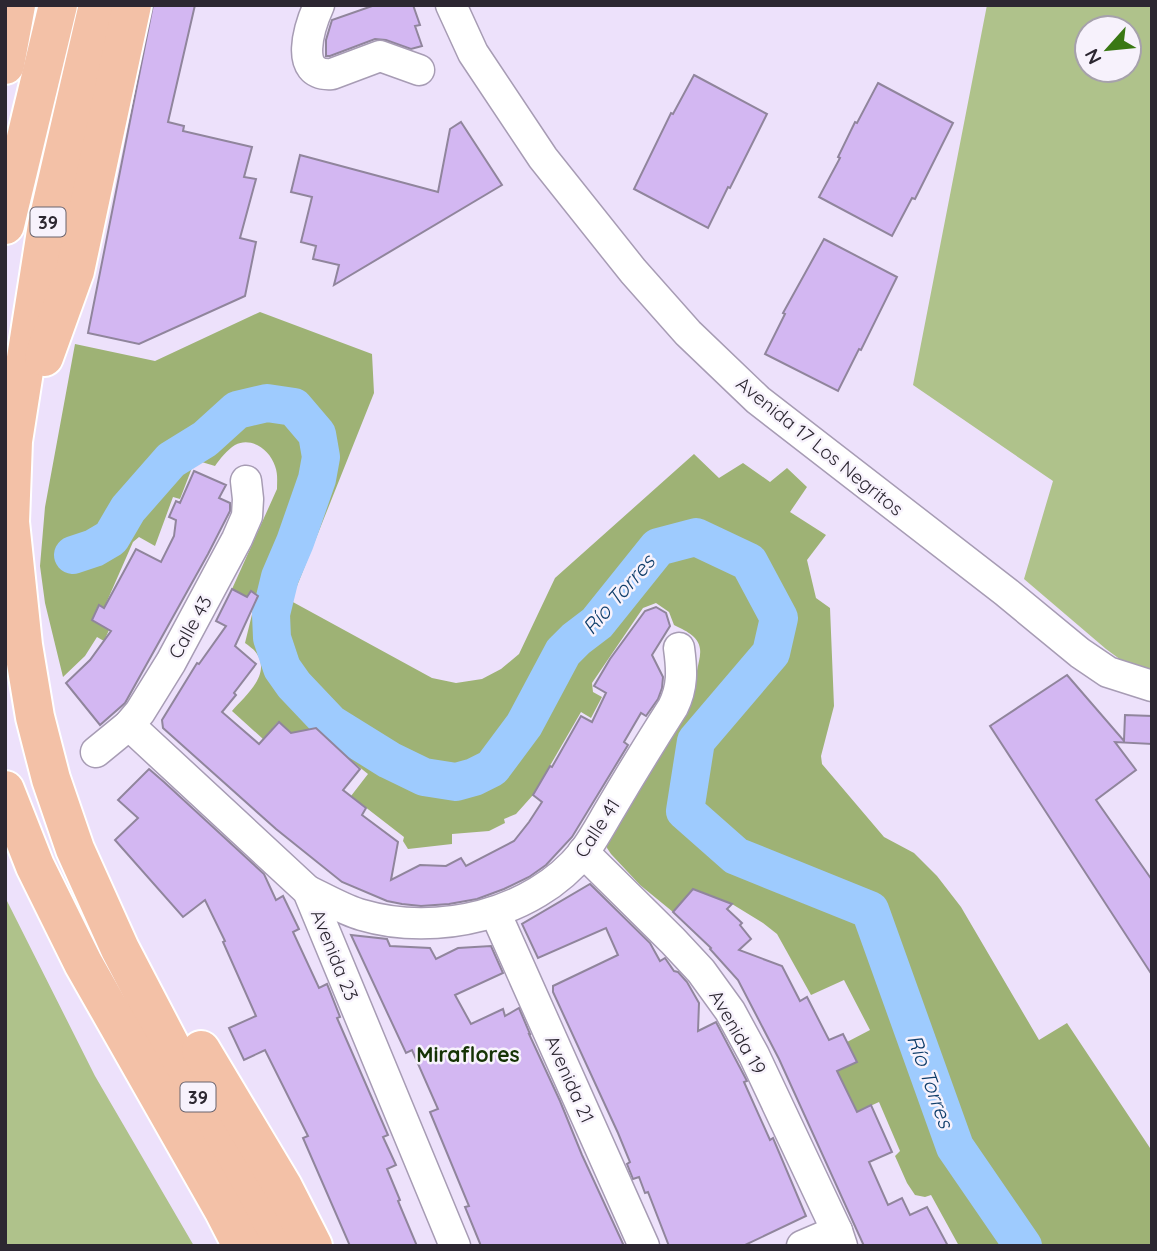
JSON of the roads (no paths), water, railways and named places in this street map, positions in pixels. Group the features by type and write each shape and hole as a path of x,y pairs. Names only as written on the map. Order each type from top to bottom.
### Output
{"highway":[{"path":"5,65 16,5"},
{"name":"39","path":"5,225 58,5"},
{"name":"39","path":"98,5 47,225 13,441 10,522 19,609 35,717 51,779 75,849 120,949 275,1246"},
{"path":"13,441 75,271 132,5"},
{"name":"39","path":"5,790 35,866 83,963 243,1246"},
{"path":"120,949 180,1016 283,1188 313,1246"},
{"path":"83,963 101,1033 213,1246"}],"street":[{"path":"319,5 309,29 307,48 309,62 322,74 332,74 380,56 419,70"},
{"name":"Avenida 17 Los Negritos","path":"451,5 473,53 543,159 633,271 698,343 758,400 1006,592 1080,653 1108,671 1152,686"},
{"name":"Calle 43","path":"96,752 129,725 171,662 247,516 246,481"},
{"name":"Calle 41","path":"309,891 362,915 412,924 454,922 495,912 541,889 559,876 583,852 678,696 682,673 679,648"},
{"name":"Avenida 23","path":"129,725 309,891 455,1246"},
{"name":"Avenida 19","path":"583,852 701,971 730,1012 754,1055 839,1238"},
{"name":"Avenida 21","path":"495,912 644,1246"},
{"path":"802,1246 839,1238"}],"waterway":[{"name":"Río Torres","path":"73,555 94,548 111,538 128,509 171,460 205,439 237,410 267,403 294,407 317,434 321,457 317,479 280,577 271,614 272,638 282,668 294,685 331,724 389,760 424,777 456,782 492,768 524,725 563,652 597,623 658,547 696,537 749,562 779,618 771,653 696,741 685,811 736,856 870,910 955,1147 1023,1246"}],"district":[{"name":"Miraflores","path":"468,1054"}]}
